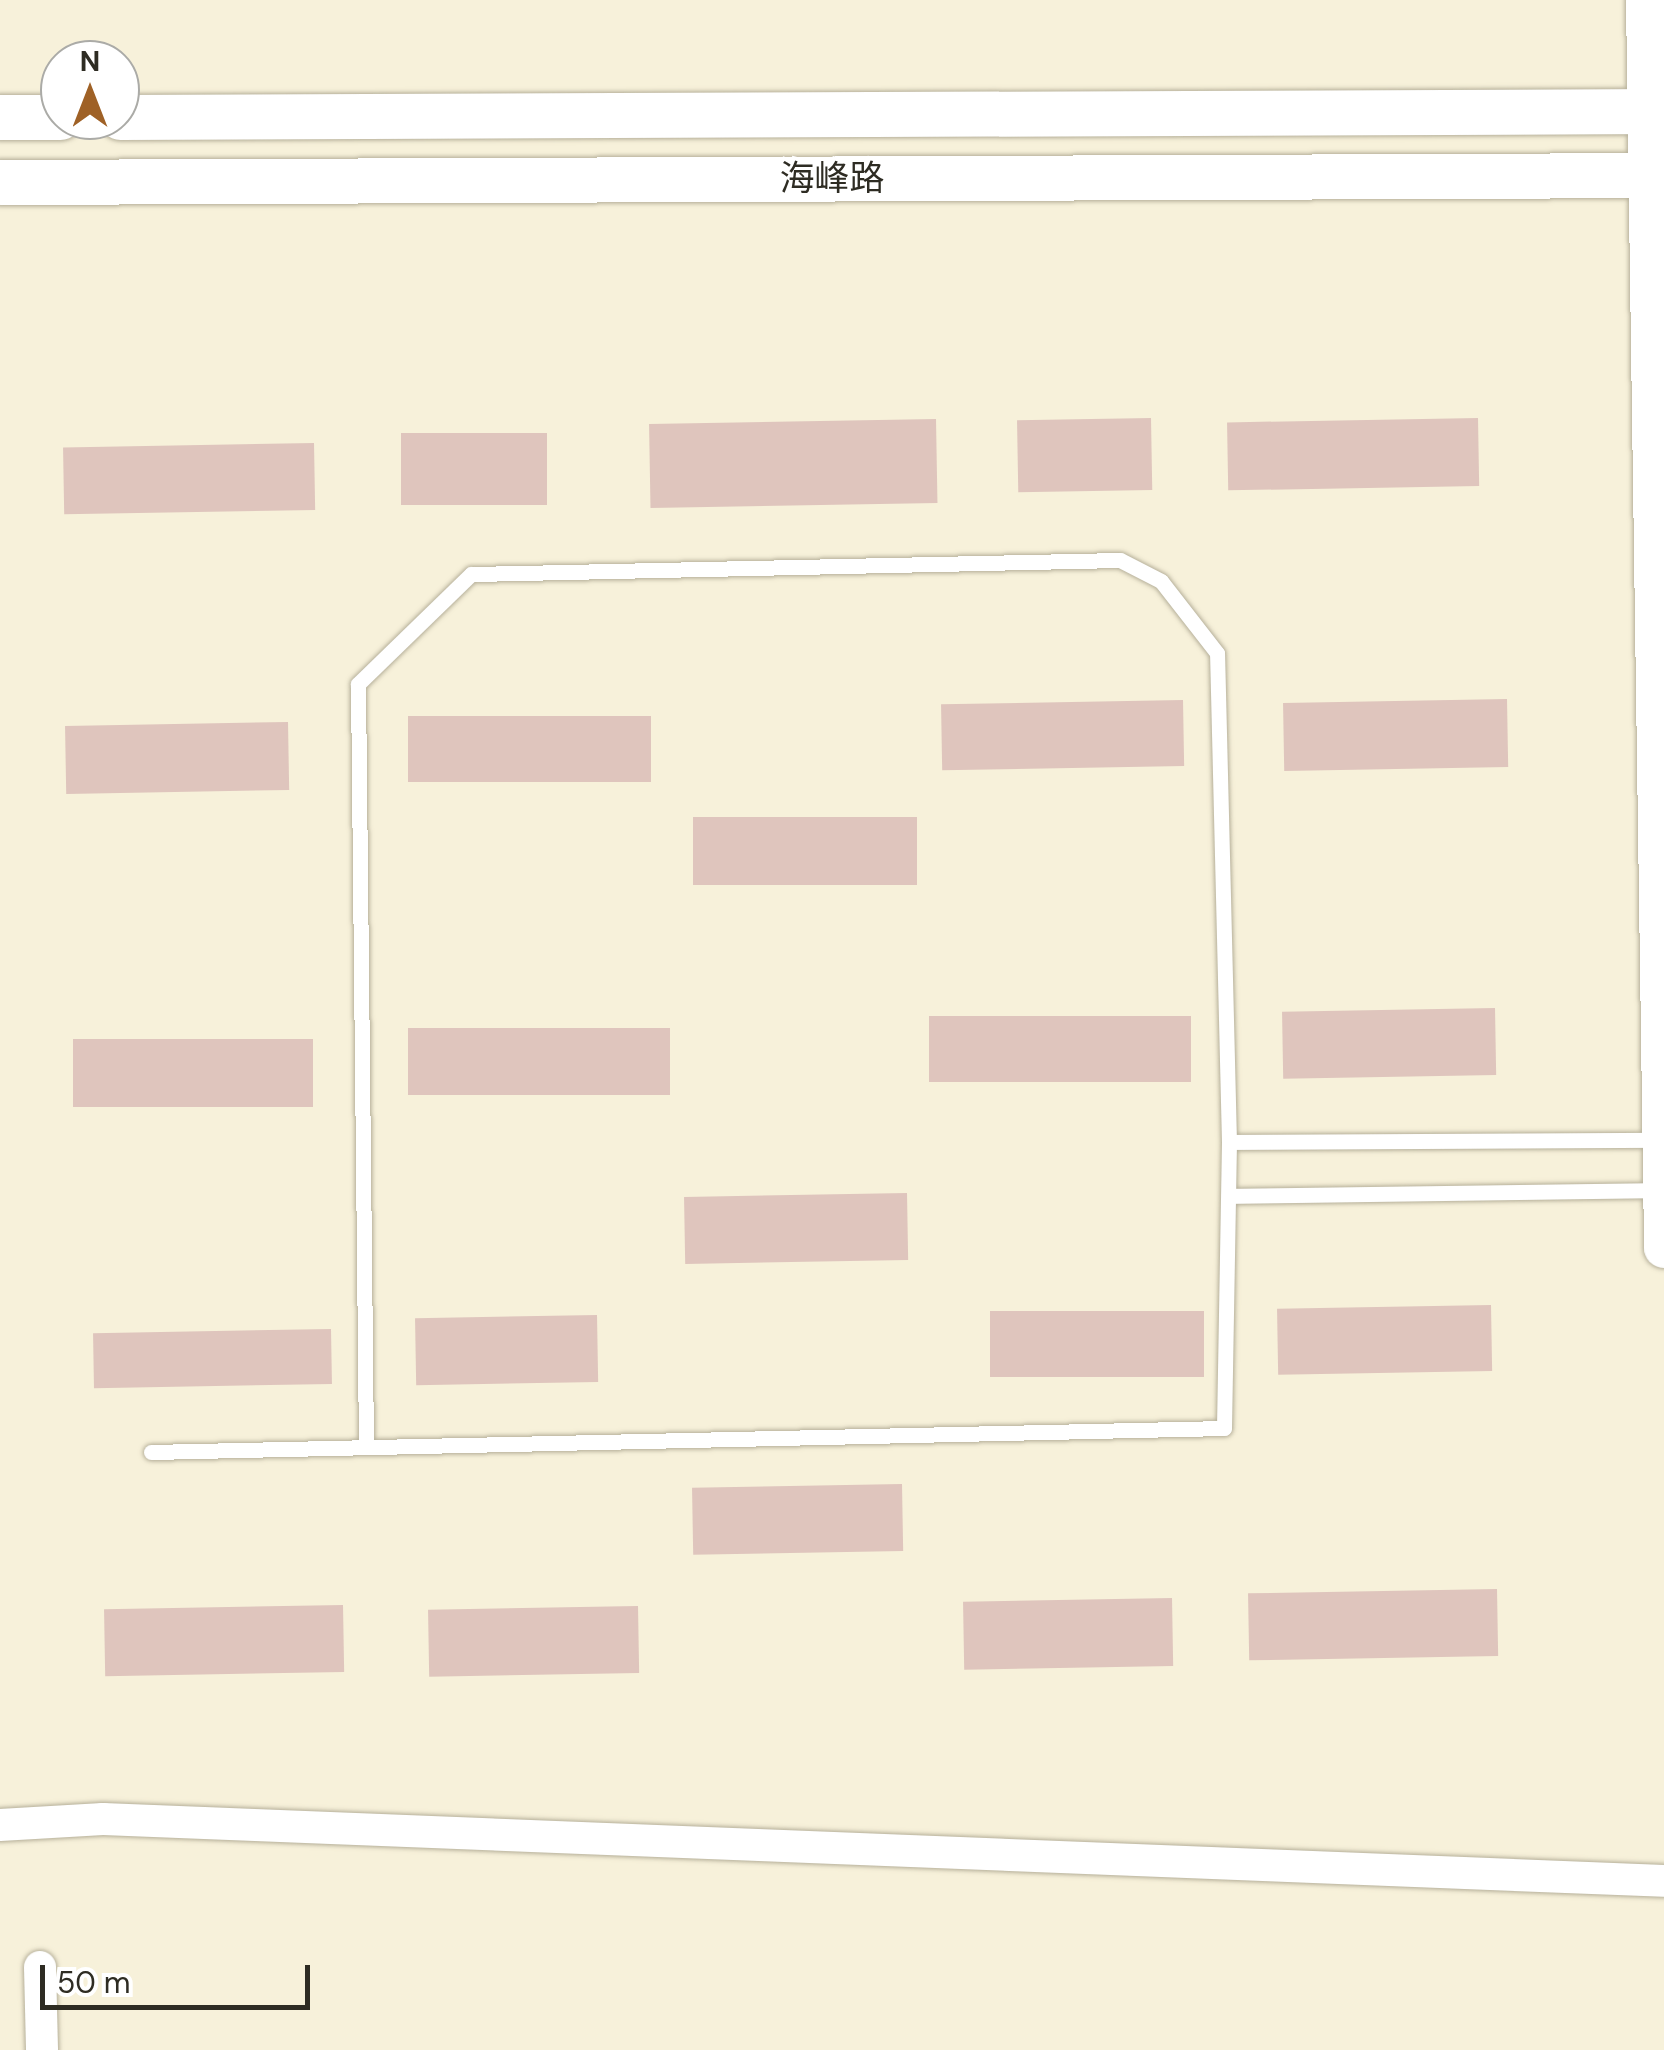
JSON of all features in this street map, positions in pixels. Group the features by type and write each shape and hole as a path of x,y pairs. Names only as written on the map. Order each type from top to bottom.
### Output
{"main road":[{"name":"海峰路","path":"140,117 1655,110"},
{"path":"0,117 40,117"},
{"name":"海峰路","path":"0,182 1657,175"}],"street":[{"path":"1646,0 1657,175 1664,1248"},
{"path":"0,1825 103,1820 1664,1881"},
{"path":"40,1967 42,2050"}],"lane":[{"path":"151,1452 366,1448 1224,1428 1229,1142 1217,653 1161,582 1120,560 471,574 358,684 366,1448"},
{"path":"1229,1142 1662,1140"},
{"path":"1229,1196 1663,1190"}],"building":[{"path":"1151,418 1152,490 1018,492 1017,420"},
{"path":"1478,418 1479,486 1228,490 1227,422"},
{"path":"936,419 937,503 651,508 649,424"},
{"path":"401,433 547,433 547,505 401,505"},
{"path":"314,443 315,510 64,514 63,447"},
{"path":"1507,699 1508,767 1284,771 1283,703"},
{"path":"1183,700 1184,766 942,770 941,704"},
{"path":"408,716 651,716 651,782 408,782"},
{"path":"288,722 289,790 66,794 65,726"},
{"path":"693,817 917,817 917,885 693,885"},
{"path":"1495,1008 1496,1075 1283,1079 1282,1012"},
{"path":"929,1016 1191,1016 1191,1082 929,1082"},
{"path":"408,1028 670,1028 670,1095 408,1095"},
{"path":"73,1039 313,1039 313,1107 73,1107"},
{"path":"907,1193 908,1260 685,1264 684,1197"},
{"path":"1491,1305 1492,1371 1278,1375 1277,1309"},
{"path":"990,1311 1204,1311 1204,1377 990,1377"},
{"path":"597,1315 598,1382 416,1385 415,1318"},
{"path":"331,1329 332,1384 94,1388 93,1333"},
{"path":"902,1484 903,1551 693,1555 692,1488"},
{"path":"1497,1589 1498,1656 1249,1660 1248,1593"},
{"path":"1172,1598 1173,1666 964,1670 963,1602"},
{"path":"343,1605 344,1672 105,1676 104,1609"},
{"path":"638,1606 639,1673 429,1677 428,1610"}]}
